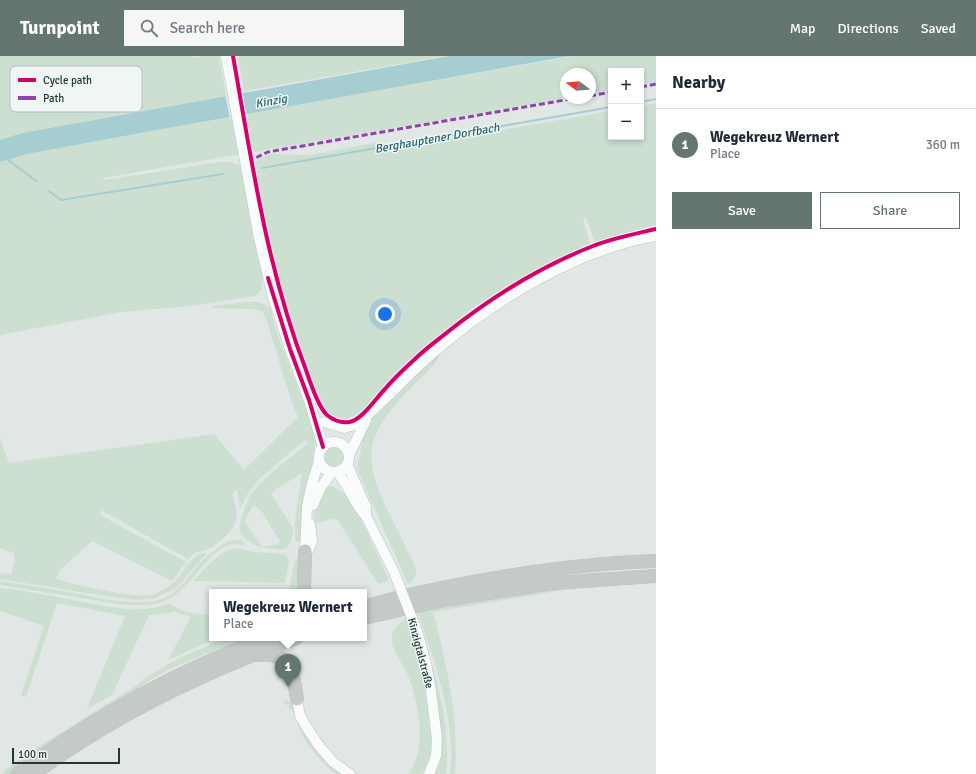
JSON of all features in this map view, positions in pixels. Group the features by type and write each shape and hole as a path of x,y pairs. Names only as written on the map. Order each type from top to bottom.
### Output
{"highway":[{"path":"304,589 305,551"},
{"path":"367,606 411,594 533,572 656,561"},
{"path":"367,617 449,599 553,582 656,576"},
{"path":"17,774 70,736 154,687 236,649 257,641"},
{"path":"34,774 76,745 140,707 250,655 289,641"},
{"path":"250,655 268,654 282,658 288,663 293,673 297,699"}],"street":[{"path":"226,56 259,238 273,297 323,447"},
{"path":"335,472 324,469 320,461 319,454 323,447 330,442 336,442 346,437 357,424 387,395 435,351 495,306 520,290 564,266 596,252 656,236"},
{"path":"308,400 324,422 335,441 346,447 348,460"},
{"path":"305,551 309,549 312,541 310,517 317,494 321,487 335,472 341,470 348,460 370,413"},
{"path":"324,422 344,428 357,424"},
{"name":"Kinzigtalstraße","path":"348,460 366,507 366,516"},
{"path":"305,551 307,507 311,487 320,461"},
{"name":"Kinzigtalstraße","path":"335,472 342,477 359,509 366,516 394,572 417,631 426,663 437,739 436,756 429,774"},
{"path":"321,487 330,482 346,486"},
{"path":"297,699 300,716 320,747 333,762 350,774"}],"green space":[{"path":"0,56 193,56 193,58 203,56 219,56 226,96 142,111 142,66 10,66 10,112 138,112 22,133 0,140"},
{"path":"238,56 446,56 244,91"},
{"path":"574,56 656,56 656,82 644,84 644,68 608,68 608,90 596,92 596,68 560,68 560,99 103,178 104,180 220,162 231,162 240,165 262,276 262,288 256,296 190,306 121,312 0,335 0,162 27,154"},
{"path":"656,103 656,226 595,242 586,217 583,219 590,244 502,289 468,312 415,356 357,414 350,418 339,420 327,413 315,391 285,305 255,173 254,163 258,159 271,154 310,155 379,142 380,151 608,112 608,140 644,140 644,105"},
{"path":"258,302 270,307 278,336 309,416 316,439 303,522 302,542 296,542 295,528 302,473 276,489 271,494 293,528 291,540 287,548 265,548 256,545 241,535 239,527 250,495 276,469 307,444 306,439 258,480 248,493 240,509 237,489 232,494 236,507 236,517 230,532 213,547 197,553 188,559 101,510 100,515 186,562 172,581 92,541 59,571 56,579 77,585 121,593 135,595 155,594 172,584 196,556 207,553 176,588 155,598 136,600 0,579 0,573 11,574 15,561 14,553 0,548 0,438 9,463 214,434 244,470 298,417 291,400 266,318 262,311 252,309 213,308 211,306","holes":["254,505 263,513 280,542 277,544 262,547 245,522"]},
{"path":"435,356 438,356 439,359 401,398 383,420 377,431 371,450 372,467 380,494 415,566 415,576 408,584 357,469 362,443 358,440 369,421 378,410"},
{"path":"333,446 341,449 344,457 341,465 333,468 325,465 322,457 325,449"},
{"path":"332,486 348,496 364,526 389,580 378,584 338,520 333,519 313,524 316,503 326,487"},
{"path":"234,540 242,541 247,546 235,544 217,552 175,595 167,600 155,604 118,604 0,585 0,581 119,601 146,602 157,600 173,593 181,586 199,564 223,544"},
{"path":"237,548 254,552 285,554 289,561 285,583 194,581 218,556"},
{"path":"299,557 301,589 290,589 294,562"},
{"path":"622,580 623,585 564,590 433,612 451,692 456,754 455,774 450,774 451,754 447,712 437,669 416,609 505,593"},
{"path":"0,588 124,609 147,609 169,603 184,611 209,615 209,641 211,641 168,660 191,617 173,611 171,613 149,615 112,695 87,709 125,616 57,603 26,697 21,695 44,626 0,611"},
{"path":"406,618 422,674 431,723 431,752 429,763 421,774 408,774 414,764 418,751 420,738 419,723 410,682 406,671 394,650 392,642 394,631"},
{"path":"220,641 238,641 190,660 163,673 43,749 9,774 1,774 25,755 136,686 145,678 192,652"},
{"path":"425,644 435,675 443,708 447,741 446,774 435,774 441,757 442,743 435,689"},
{"path":"284,700 291,702 297,716 345,774 338,774 329,769 314,753 304,738 292,710 284,703"}],"water":[{"name":"Kinzig","path":"449,56 570,56 27,154 0,162 0,140 22,133"}],"pier":[{"path":"242,91 247,116 230,119 225,94"}],"waterway":[{"name":"Berghauptener Dorfbach","path":"644,101 656,99"},
{"name":"Berghauptener Dorfbach","path":"262,168 608,108"},
{"name":"Berghauptener Dorfbach","path":"7,159 36,181"},
{"name":"Berghauptener Dorfbach","path":"49,191 61,200 223,174"}],"marked path":[{"path":"644,86 656,84"},
{"path":"596,95 608,93"},
{"path":"252,163 251,160 268,152 560,101"}],"cycle path":[{"path":"233,56 254,176 281,293 292,332 315,394 324,412 334,420 349,422 359,417 396,377 426,349 462,321 516,284 573,254 593,246 616,238 656,229"},
{"path":"268,278 290,349 309,400 323,447"}],"place":[{"name":"Wegekreuz Wernert","path":"288,687"}]}
